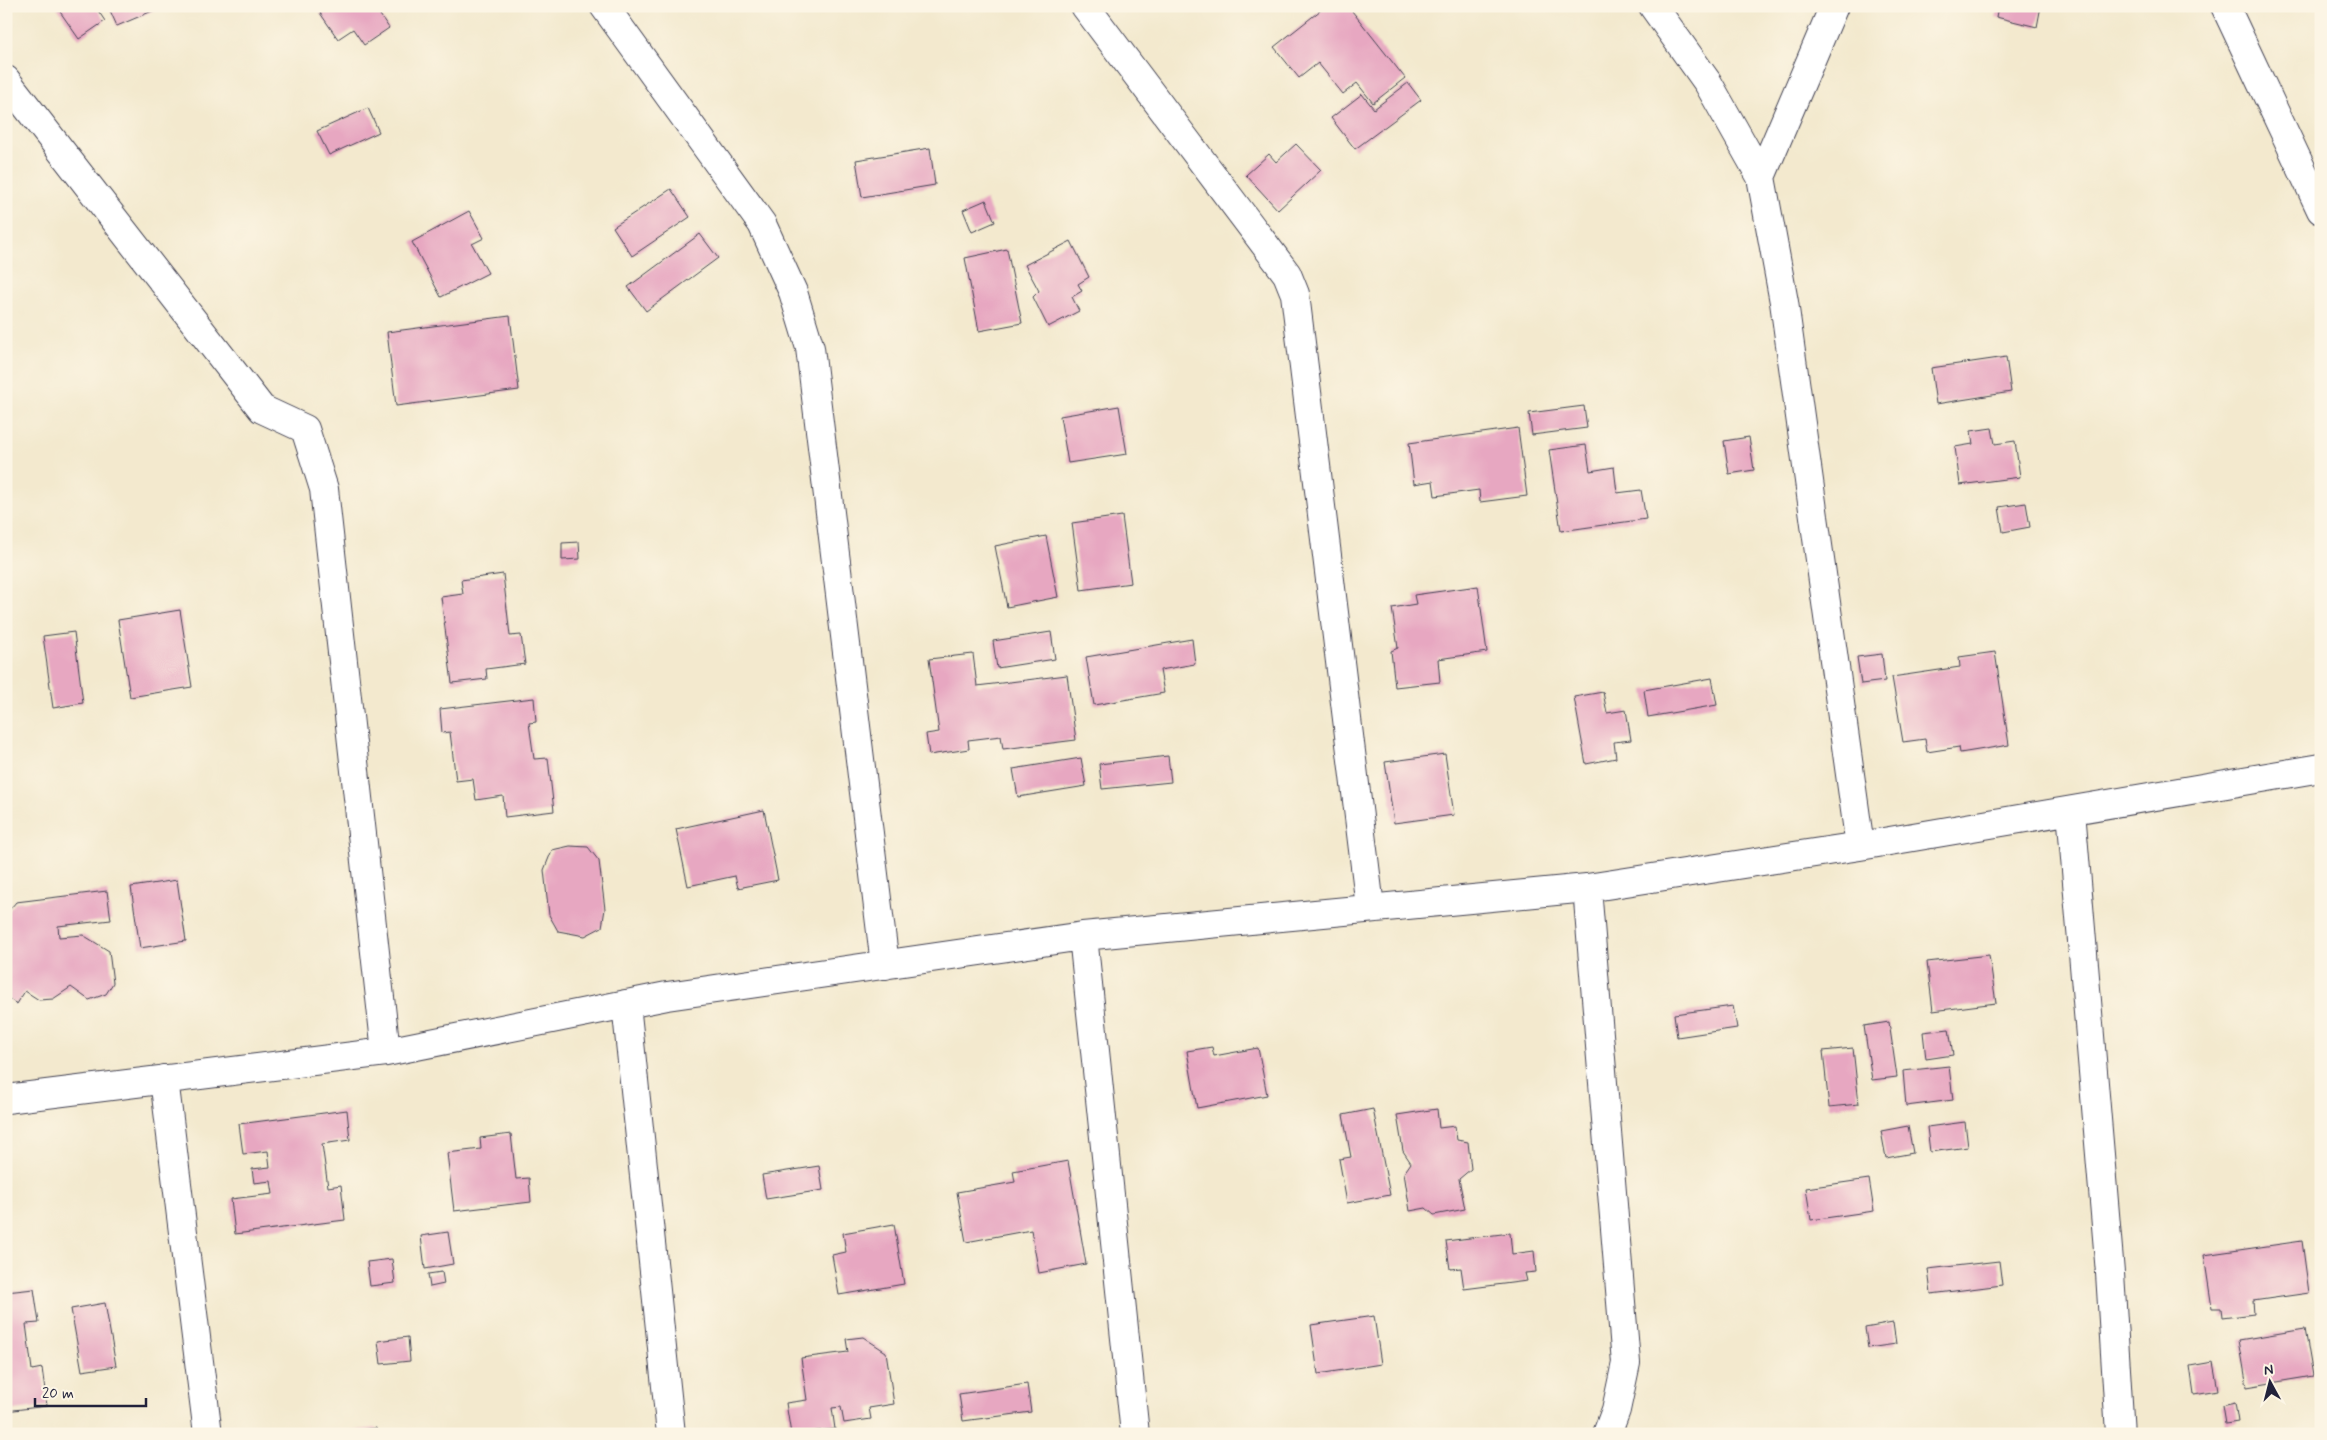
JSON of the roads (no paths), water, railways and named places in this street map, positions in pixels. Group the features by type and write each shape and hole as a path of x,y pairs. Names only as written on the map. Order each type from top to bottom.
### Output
{"street":[{"path":"604,6 762,224 793,292 810,348 885,965"},
{"path":"1085,6 1288,274 1295,294 1370,907"},
{"path":"1654,6 1708,83 1760,177 1785,312 1860,846"},
{"path":"1760,177 1834,6"},
{"path":"2225,6 2321,210"},
{"path":"6,80 262,409 305,429 324,489 386,1052"},
{"path":"6,1098 386,1052 626,1004 1083,936 1370,907 1587,888 1860,846 2321,768"},
{"path":"2071,811 2109,1264 2120,1434"},
{"path":"1587,888 1626,1363 1616,1410 1607,1434"},
{"path":"1083,936 1135,1434"},
{"path":"626,1004 672,1434"},
{"path":"164,1079 208,1434"}]}
